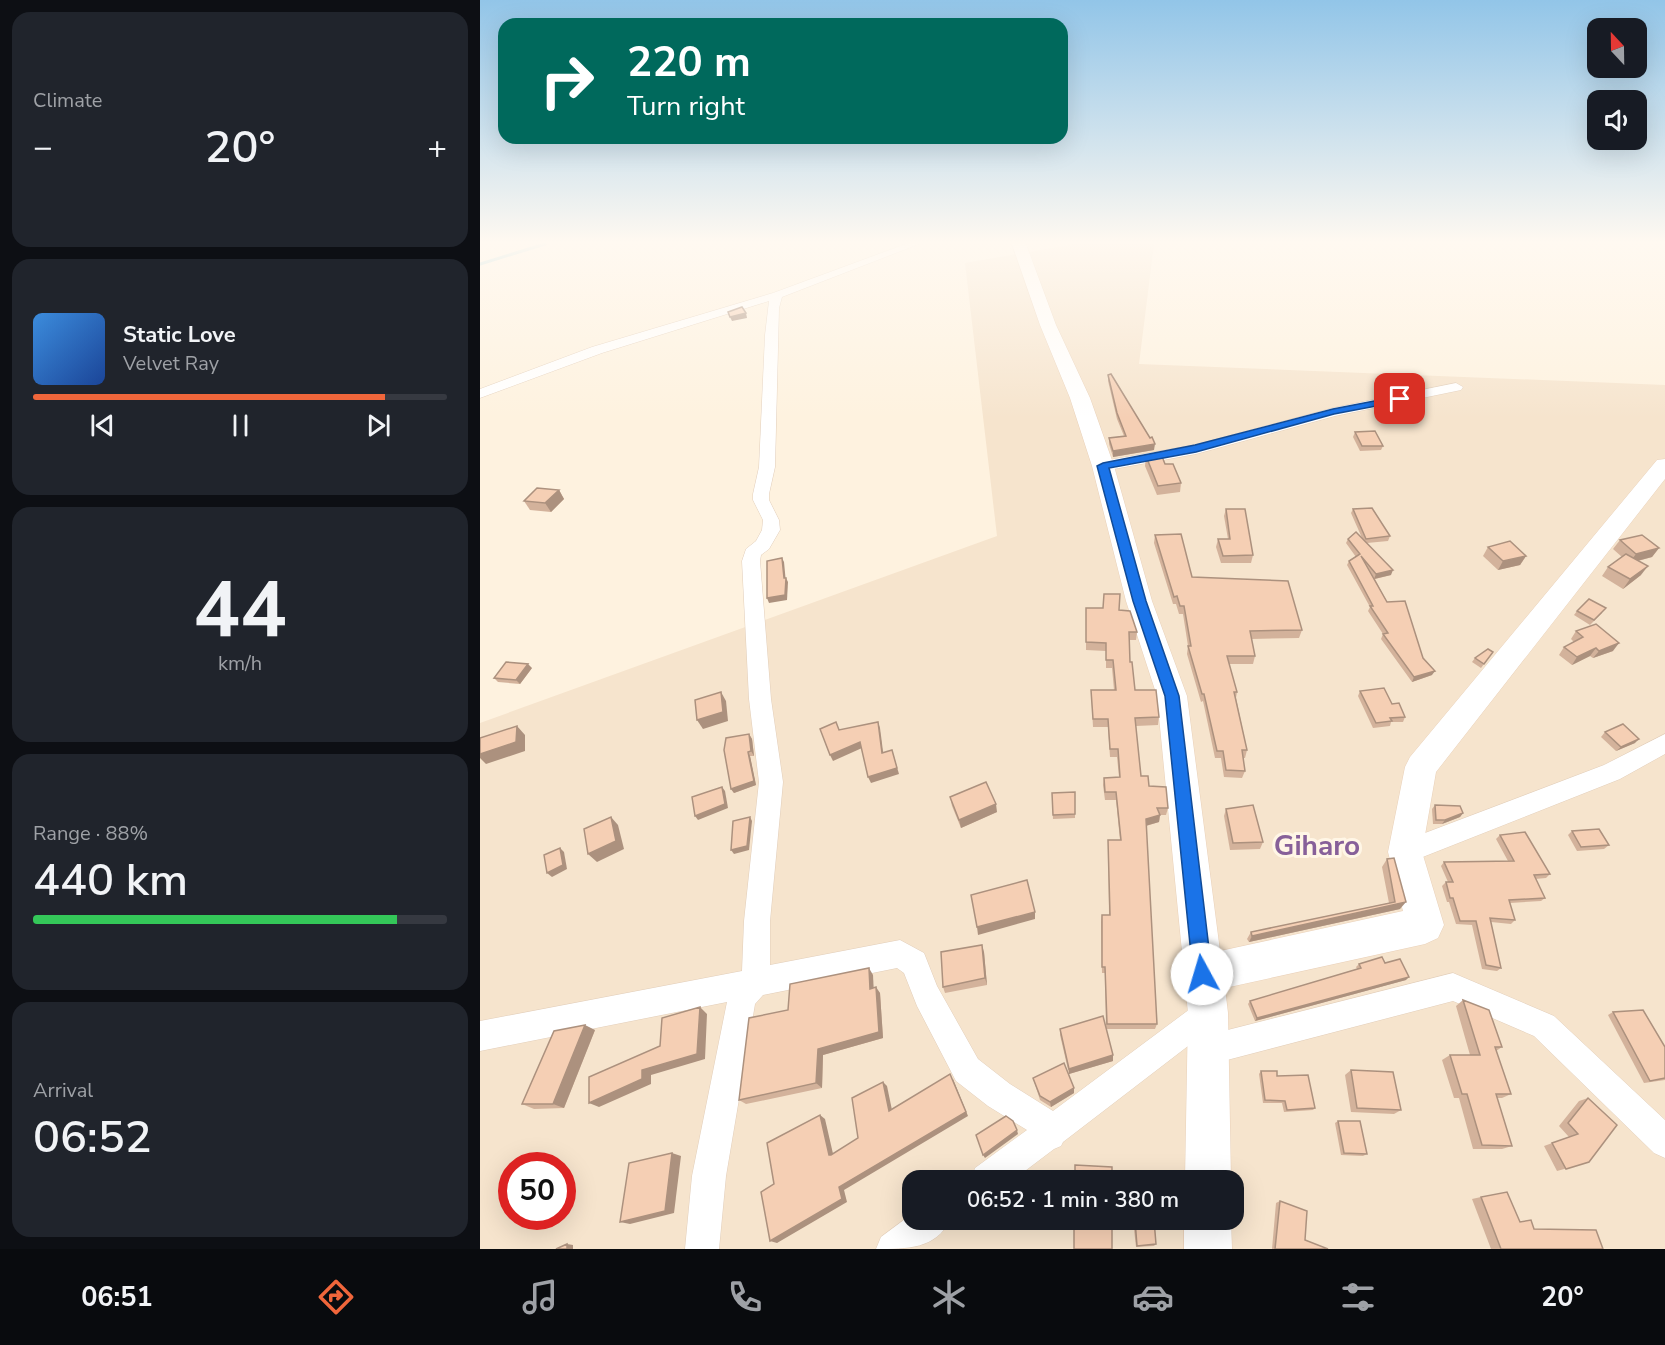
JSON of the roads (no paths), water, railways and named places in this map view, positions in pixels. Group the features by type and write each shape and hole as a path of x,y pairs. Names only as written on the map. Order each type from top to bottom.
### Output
{"main road":[{"path":"1039,302 1080,398 1103,466 1139,601 1172,696 1206,1012 1208,1170"},
{"path":"1206,1012 1425,925 1405,852 1421,767 1665,465"},
{"path":"1208,1230 1208,1249"}],"street":[{"path":"480,394 597,350 753,302"},
{"path":"702,1249 709,1176 742,997 756,981 757,921 771,782 760,699 751,561 752,553 763,545 771,530 771,520 761,500 761,494 767,467 771,335 775,302"},
{"path":"1103,466 1196,448 1333,412 1456,387"},
{"path":"1405,852 1612,772 1665,742"},
{"path":"480,1036 900,954 914,963 927,996 967,1070 999,1095 1040,1120 1050,1135"},
{"path":"1001,1170 1050,1135 1206,1012 1453,987 1544,1026 1665,1142"},
{"path":"893,1249 919,1230"}],"district":[{"name":"Giharo","path":"1317,845"}]}
